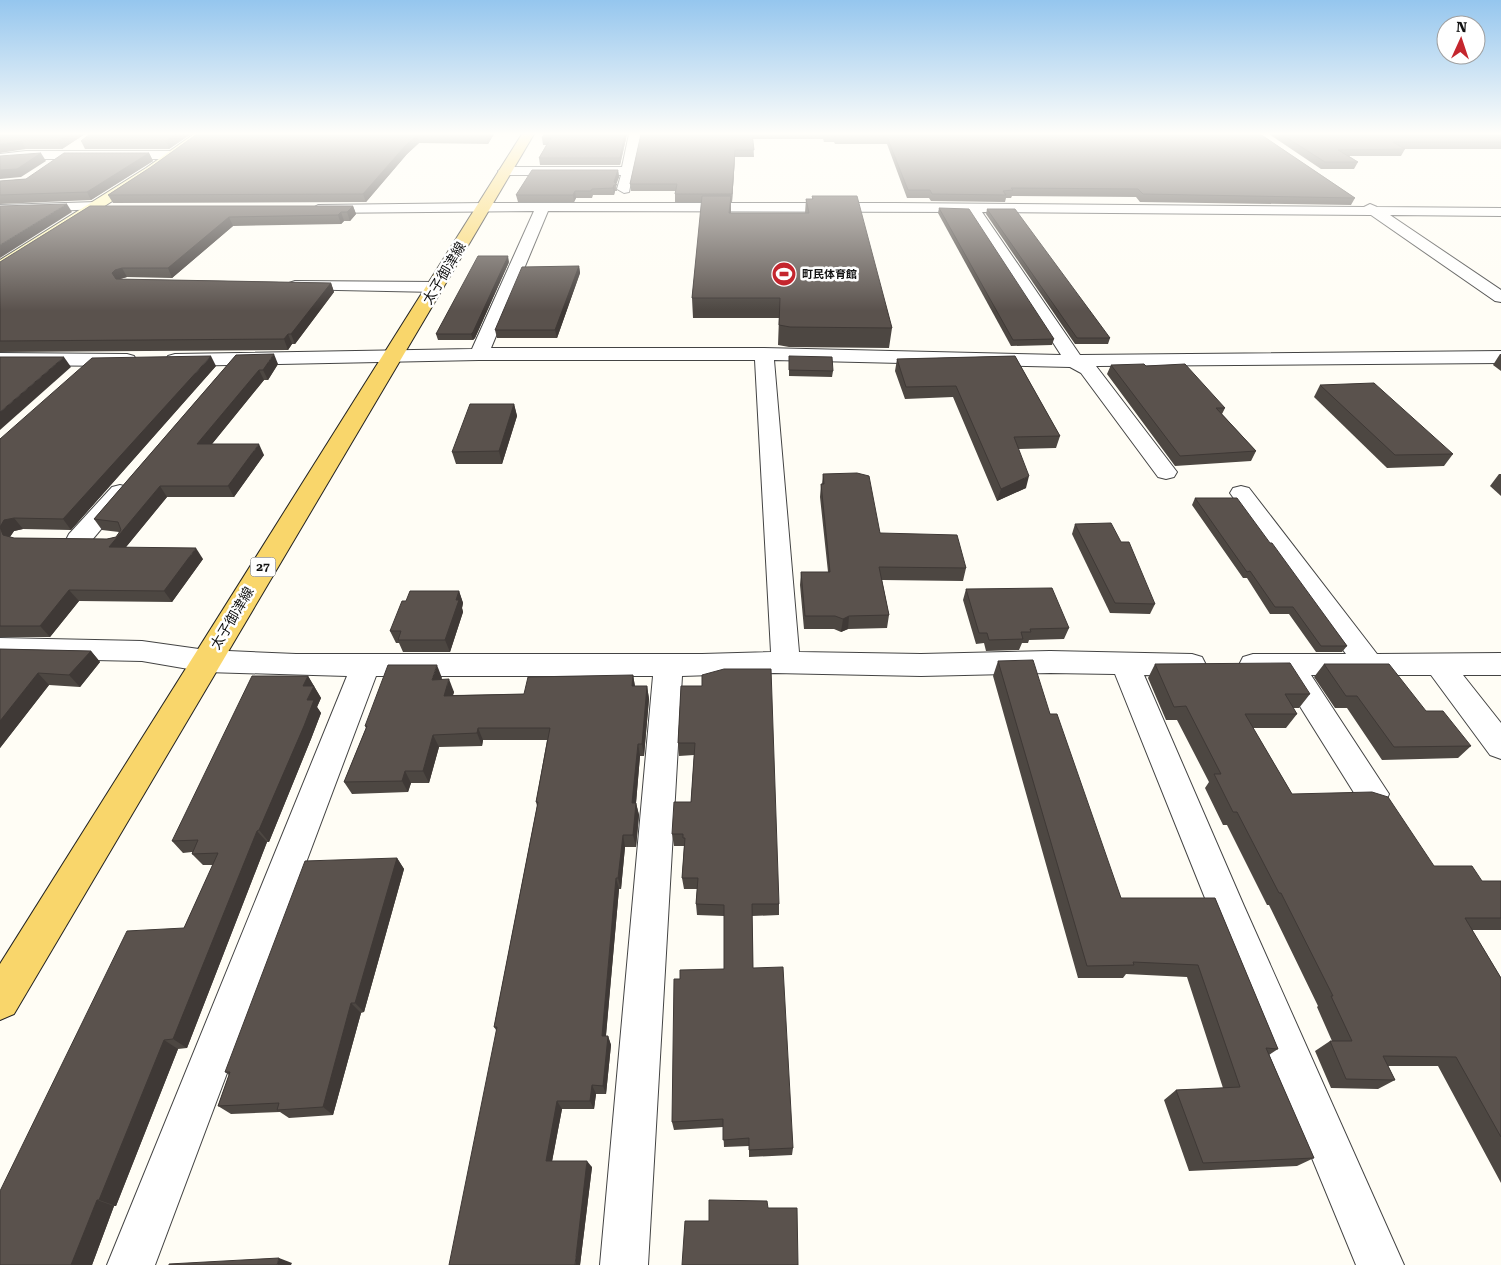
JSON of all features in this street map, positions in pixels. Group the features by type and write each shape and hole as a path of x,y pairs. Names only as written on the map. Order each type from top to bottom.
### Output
{"main road":[{"name":"太子御津線","path":"0,1000 436,287 491,193"}],"street":[{"path":"0,267 117,193"},
{"path":"620,207 623,193"},
{"path":"1355,198 1501,297"},
{"path":"480,354 543,207"},
{"path":"300,209 620,207 1372,209 1501,212"},
{"path":"973,208 1074,361 1088,369 1166,472"},
{"path":"0,209 111,209"},
{"path":"276,286 436,287"},
{"path":"159,360 480,354 764,354 1074,361 1501,356"},
{"path":"764,354 786,663"},
{"path":"0,359 140,360"},
{"path":"215,382 234,359"},
{"path":"75,377 93,360"},
{"path":"106,540 69,540 130,480"},
{"path":"1240,493 1369,664"},
{"path":"0,648 142,650 206,661 296,665 786,663 922,666 1050,662 1126,665 1501,664"},
{"path":"624,1265 668,664"},
{"path":"1439,664 1501,746"},
{"path":"131,1265 366,665"},
{"path":"1126,665 1230,918 1380,1265"},
{"path":"1289,665 1373,794"}],"building":[{"path":"0,193 57,193 0,195"},
{"path":"111,193 364,193 363,194 108,195"},
{"path":"517,193 574,193 573,195 516,195"},
{"path":"675,193 732,193 732,194"},
{"path":"1005,193 1006,195 932,194"},
{"path":"1348,193 1355,198 1143,194"},
{"name":"町民体育館","path":"702,196 731,196 729,213 809,213 806,199 813,199 812,196 857,196 892,328 790,327 779,325 780,298 692,298"},
{"path":"67,204 0,245 0,206"},
{"path":"90,206 353,206 347,212 341,212 338,215 229,217 168,268 122,268 112,273 116,279 331,283 291,334 288,334 284,339 0,341 0,262"},
{"path":"939,208 969,209 1054,339 1013,340"},
{"path":"987,209 1015,209 1110,338 1077,338"},
{"path":"478,256 508,256 473,332 471,334 436,334"},
{"path":"579,266 555,330 495,330 522,267"},
{"path":"274,354 263,370 259,370 197,444 259,444 228,486 160,486 109,547 196,548 164,591 69,590 40,626 0,626 0,527 3,535 14,538 107,539 116,537 121,530 118,522 94,519 236,355"},
{"path":"211,356 63,519 14,518 4,520 0,527 0,439 92,358"},
{"path":"789,356 832,357 833,371 789,370"},
{"path":"1015,356 1060,436 1014,437 1029,476 1001,489 956,386 906,387 897,359"},
{"path":"0,357 64,357 0,412"},
{"path":"1144,364 1146,366 1185,364 1225,408 1216,408 1256,451 1180,456 1111,365"},
{"path":"1374,383 1453,454 1395,455 1320,385"},
{"path":"470,404 514,404 499,451 452,452"},
{"path":"857,473 869,476 880,533 957,535 966,568 879,567 889,615 849,616 843,619 835,616 805,616 801,572 830,572 821,484 824,484 823,474"},
{"path":"1195,498 1237,498 1347,646 1321,646 1293,607 1275,607 1250,571 1247,572"},
{"path":"1111,523 1121,542 1129,542 1155,604 1115,603 1075,524"},
{"path":"1052,588 1069,628 1030,629 1031,632 1021,632 1023,639 989,640 987,633 979,633 966,589"},
{"path":"410,591 459,591 456,600 459,600 445,640 398,640 401,631 390,631 402,601 406,601"},
{"path":"0,649 91,651 69,675 38,673 0,721"},
{"path":"1033,660 1050,714 1057,714 1121,898 1215,898 1278,1049 1266,1048 1314,1158 1203,1163 1176,1090 1240,1087 1198,965 1133,962 1134,965 1087,966 998,661"},
{"path":"1290,663 1310,694 1285,694 1297,714 1245,714 1292,794 1372,792 1388,797 1434,866 1472,866 1482,881 1501,881 1501,918 1465,918 1501,978 1501,1137 1456,1057 1383,1056 1395,1080 1346,1079 1330,1041 1352,1041 1331,996 1333,996 1281,893 1279,893 1237,812 1233,812 1214,774 1221,774 1186,706 1174,707 1155,664"},
{"path":"1324,664 1389,664 1426,711 1443,711 1471,746 1394,747 1357,696 1346,696"},
{"path":"388,665 437,665 432,680 449,679 444,696 524,694 528,677 633,675 632,686 647,686 642,744 638,744 632,803 636,803 633,835 623,835 618,878 616,878 602,1036 608,1036 603,1086 592,1085 590,1101 557,1101 546,1161 587,1161 575,1265 449,1265 497,1027 494,1027 538,802 536,802 550,728 478,728 477,733 433,735 423,771 405,771 402,781 344,782 367,726 365,726"},
{"path":"724,669 771,669 779,904 752,904 753,968 783,967 793,1148 749,1150 749,1138 723,1140 723,1119 672,1122 674,979 680,979 680,970 724,969 724,905 696,904 698,878 682,878 685,838 683,838 683,834 672,834 674,802 691,802 695,743 678,743 681,686 702,686 702,675"},
{"path":"252,676 308,676 303,686 314,686 307,700 314,700 257,831 173,1039 164,1040 71,1265 0,1265 0,1191 127,931 184,928 218,853 192,854 198,840 172,841"},
{"path":"397,858 355,1003 351,1003 323,1107 277,1110 279,1103 218,1106 230,1072 225,1072 305,861"},
{"path":"709,1200 767,1201 768,1208 797,1208 798,1265 682,1265 685,1221 709,1221"},
{"path":"279,1258 277,1265 169,1265 169,1264"}],"place":[{"name":"町民体育館","path":"784,274"}]}
